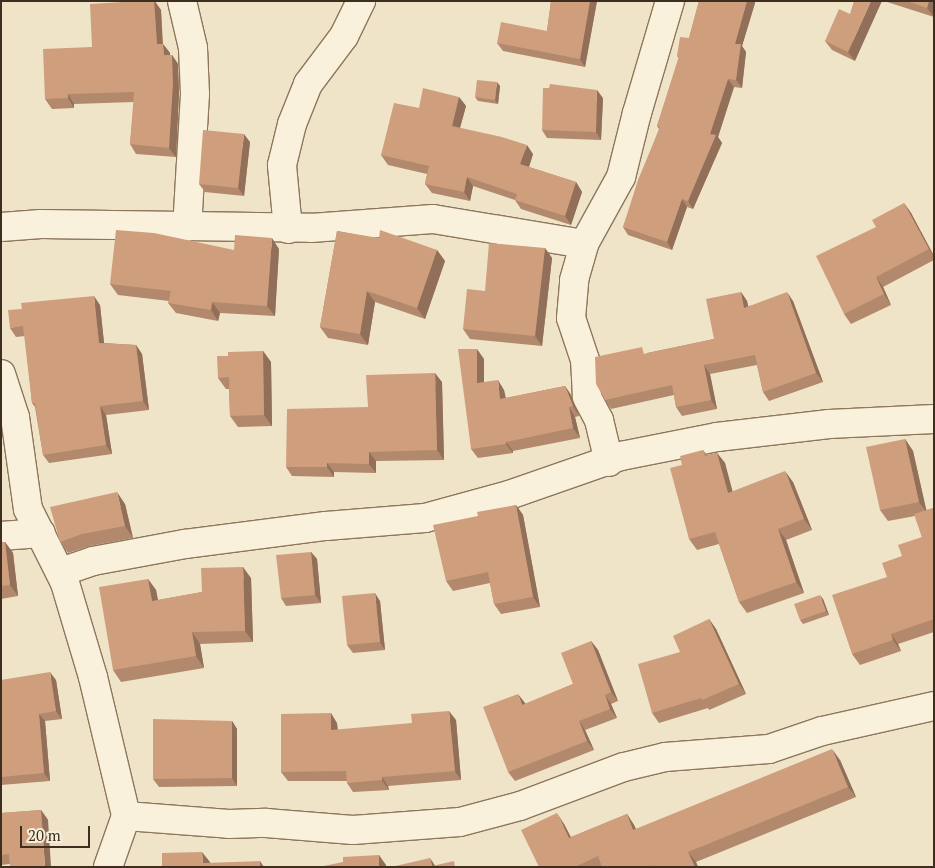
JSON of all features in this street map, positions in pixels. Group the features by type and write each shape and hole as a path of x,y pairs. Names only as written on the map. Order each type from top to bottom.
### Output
{"street":[{"path":"182,1 193,48 195,94 187,227"},
{"path":"288,228 282,164 292,124 308,84 344,36 361,1"},
{"path":"609,462 599,420 588,397 585,360 571,318 574,280 584,244 621,177 637,113 670,1"},
{"path":"1,227 41,224 288,228 433,219 584,244"},
{"path":"1,374 15,417 28,508 61,572 93,677 126,816 108,867"},
{"path":"61,572 93,561 185,544 326,526 425,518 509,495 609,462 621,456 718,437 829,424 934,419"},
{"path":"1,536 41,533"},
{"path":"126,816 230,824 266,822 352,830 460,822 520,806 624,767 665,757 769,749 822,731 934,706"}],"building":[{"path":"154,1 157,44 163,44 164,55 172,55 173,84 169,148 130,144 134,92 68,94 68,98 45,99 43,49 92,47 90,4"},
{"path":"551,1 590,1 580,59 497,43 501,22 547,31"},
{"path":"699,1 747,1 735,44 741,44 736,80 728,79 710,134 716,135 688,201 682,199 667,242 623,227 638,180 660,127 657,126 679,56 677,56 680,37 689,38"},
{"path":"854,1 871,1 848,52 825,41 839,9 850,14"},
{"path":"907,1 929,1 927,8"},
{"path":"477,80 497,82 495,100 475,97"},
{"path":"550,84 597,90 596,132 542,130 543,88 549,88"},
{"path":"423,88 459,97 452,126 502,137 527,145 520,164 576,182 565,216 515,200 517,194 467,177 464,192 425,184 429,166 381,155 394,103 419,108"},
{"path":"203,130 244,134 238,188 199,184"},
{"path":"904,203 929,249 876,277 884,294 844,314 816,256 876,227 872,220"},
{"path":"116,230 154,233 234,250 235,235 272,238 267,306 212,302 211,310 168,303 171,291 110,284"},
{"path":"380,230 437,250 417,308 367,291 360,334 320,327 337,231 379,238"},
{"path":"489,243 545,248 535,336 463,329 467,289 485,291"},
{"path":"741,292 744,308 787,292 816,373 763,392 755,355 704,365 711,400 676,407 672,385 605,400 596,384 595,357 642,347 644,354 714,339 706,299"},
{"path":"94,296 99,343 136,345 143,401 100,406 106,445 43,455 35,403 32,403 23,326 10,328 8,310 22,309 21,303"},
{"path":"458,349 477,349 477,383 498,380 500,399 565,386 573,406 569,407 573,428 506,442 506,444 471,449"},
{"path":"263,351 264,415 230,416 229,377 218,378 217,356 228,356 228,352"},
{"path":"435,373 437,450 369,452 369,464 327,463 327,467 286,467 287,409 368,407 366,375"},
{"path":"905,439 919,502 880,510 866,447"},
{"path":"703,450 705,456 717,453 728,493 785,471 804,519 778,529 796,582 739,602 715,532 689,539 670,468 682,465 680,456"},
{"path":"117,492 125,526 82,534 60,542 50,507"},
{"path":"516,505 533,597 494,604 488,572 446,581 433,525 478,516 477,512"},
{"path":"934,508 934,619 891,634 893,640 852,654 832,595 887,577 882,563 902,556 898,545 922,537 914,514"},
{"path":"1,542 5,542 10,585 1,586"},
{"path":"311,552 315,595 281,598 276,555"},
{"path":"243,567 245,631 192,632 196,656 113,670 99,587 148,579 152,601 202,592 201,568"},
{"path":"375,593 380,642 347,645 342,596"},
{"path":"820,595 826,611 800,620 794,604"},
{"path":"709,619 739,684 702,700 701,698 652,713 638,664 680,652 673,636"},
{"path":"591,641 611,692 605,695 610,709 579,721 587,741 508,772 483,707 518,694 522,705 573,684 561,653"},
{"path":"50,672 56,711 39,714 44,773 1,777 1,680"},
{"path":"449,711 455,771 382,777 382,780 347,783 346,771 281,772 281,714 331,713 331,730 412,723 411,714"},
{"path":"153,719 232,721 232,778 153,779"},
{"path":"832,749 848,787 688,852 695,867 652,867 651,865 647,867 602,867 598,856 575,867 539,867 521,830 557,813 569,838 627,814 633,830"},
{"path":"41,810 45,867 10,867 9,854 1,855 1,813"},
{"path":"202,852 203,863 260,861 260,867 162,867 162,853"},
{"path":"379,855 379,867 319,867 343,862 343,857"},
{"path":"430,858 432,866 454,861 455,867 391,867"}]}
